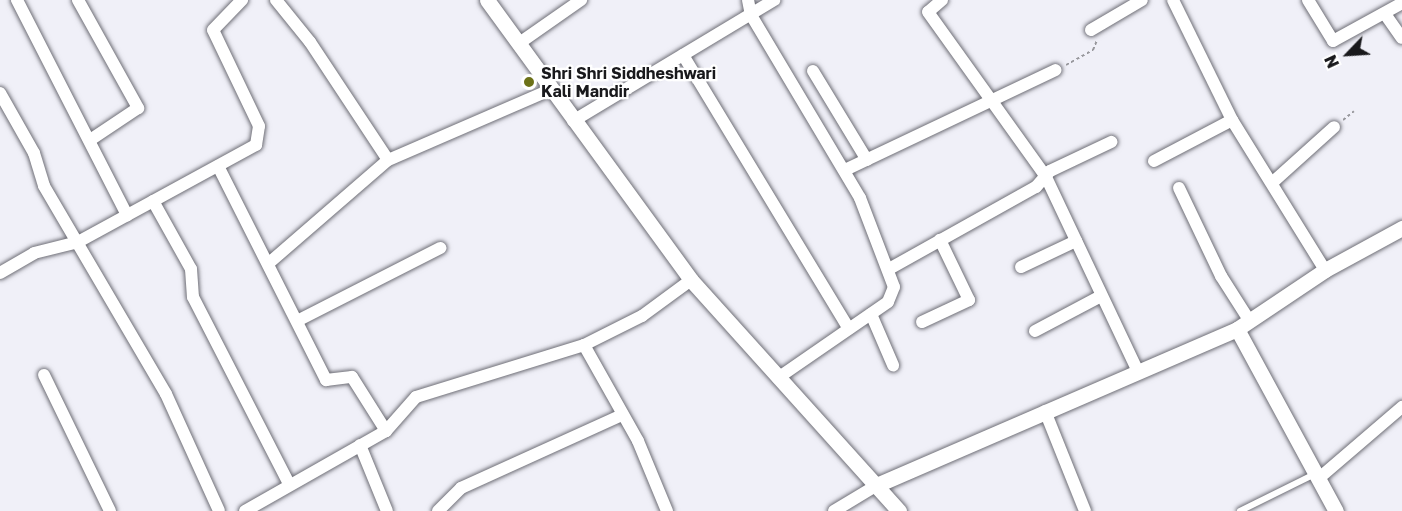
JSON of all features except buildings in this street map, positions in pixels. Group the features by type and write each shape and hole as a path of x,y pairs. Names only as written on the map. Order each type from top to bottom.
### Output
{"street":[{"path":"17,0 128,215"},
{"path":"78,0 138,108 90,140"},
{"path":"0,273 34,253 78,242 252,149 261,133 213,30 242,0"},
{"path":"276,0 310,42 388,160"},
{"path":"487,0 550,90 691,280 778,378 879,484 899,511"},
{"path":"518,44 581,0"},
{"path":"748,0 751,15 846,171 889,269 892,298 778,378"},
{"path":"573,121 774,0"},
{"path":"942,0 928,12 987,99 1046,177 1137,372"},
{"path":"1091,30 1142,0"},
{"path":"1173,0 1232,120 1273,182 1325,270"},
{"path":"1308,0 1333,41 1386,14 1402,3"},
{"path":"1386,14 1402,38"},
{"path":"683,55 849,329"},
{"path":"846,171 987,99 1056,70"},
{"path":"813,71 867,160"},
{"path":"269,263 388,160 550,90"},
{"path":"0,93 78,242 166,394 219,511"},
{"path":"1154,160 1232,120"},
{"path":"1273,182 1334,127"},
{"path":"889,269 1046,177 1111,142"},
{"path":"218,166 269,263 326,380 352,376 386,431"},
{"path":"1179,188 1316,477 1336,511"},
{"path":"153,201 191,269 193,297 289,484"},
{"path":"834,511 879,484 1243,325 1325,270 1402,228"},
{"path":"922,322 969,300 940,240"},
{"path":"1022,267 1076,240"},
{"path":"297,321 440,248"},
{"path":"244,511 386,431 416,396 584,345 642,316 691,280"},
{"path":"1035,331 1101,296"},
{"path":"871,314 893,365"},
{"path":"584,345 653,472 667,511"},
{"path":"44,375 110,511"},
{"path":"1316,477 1402,407"},
{"path":"1046,411 1085,511"},
{"path":"438,511 461,488 621,415"},
{"path":"360,446 387,511"}],"lane":[{"path":"1240,511 1316,477"}],"path":[{"path":"1056,70 1100,45 1091,30"}],"place":[{"name":"Shri Shri Siddheshwari Kali Mandir","path":"529,82"}]}
